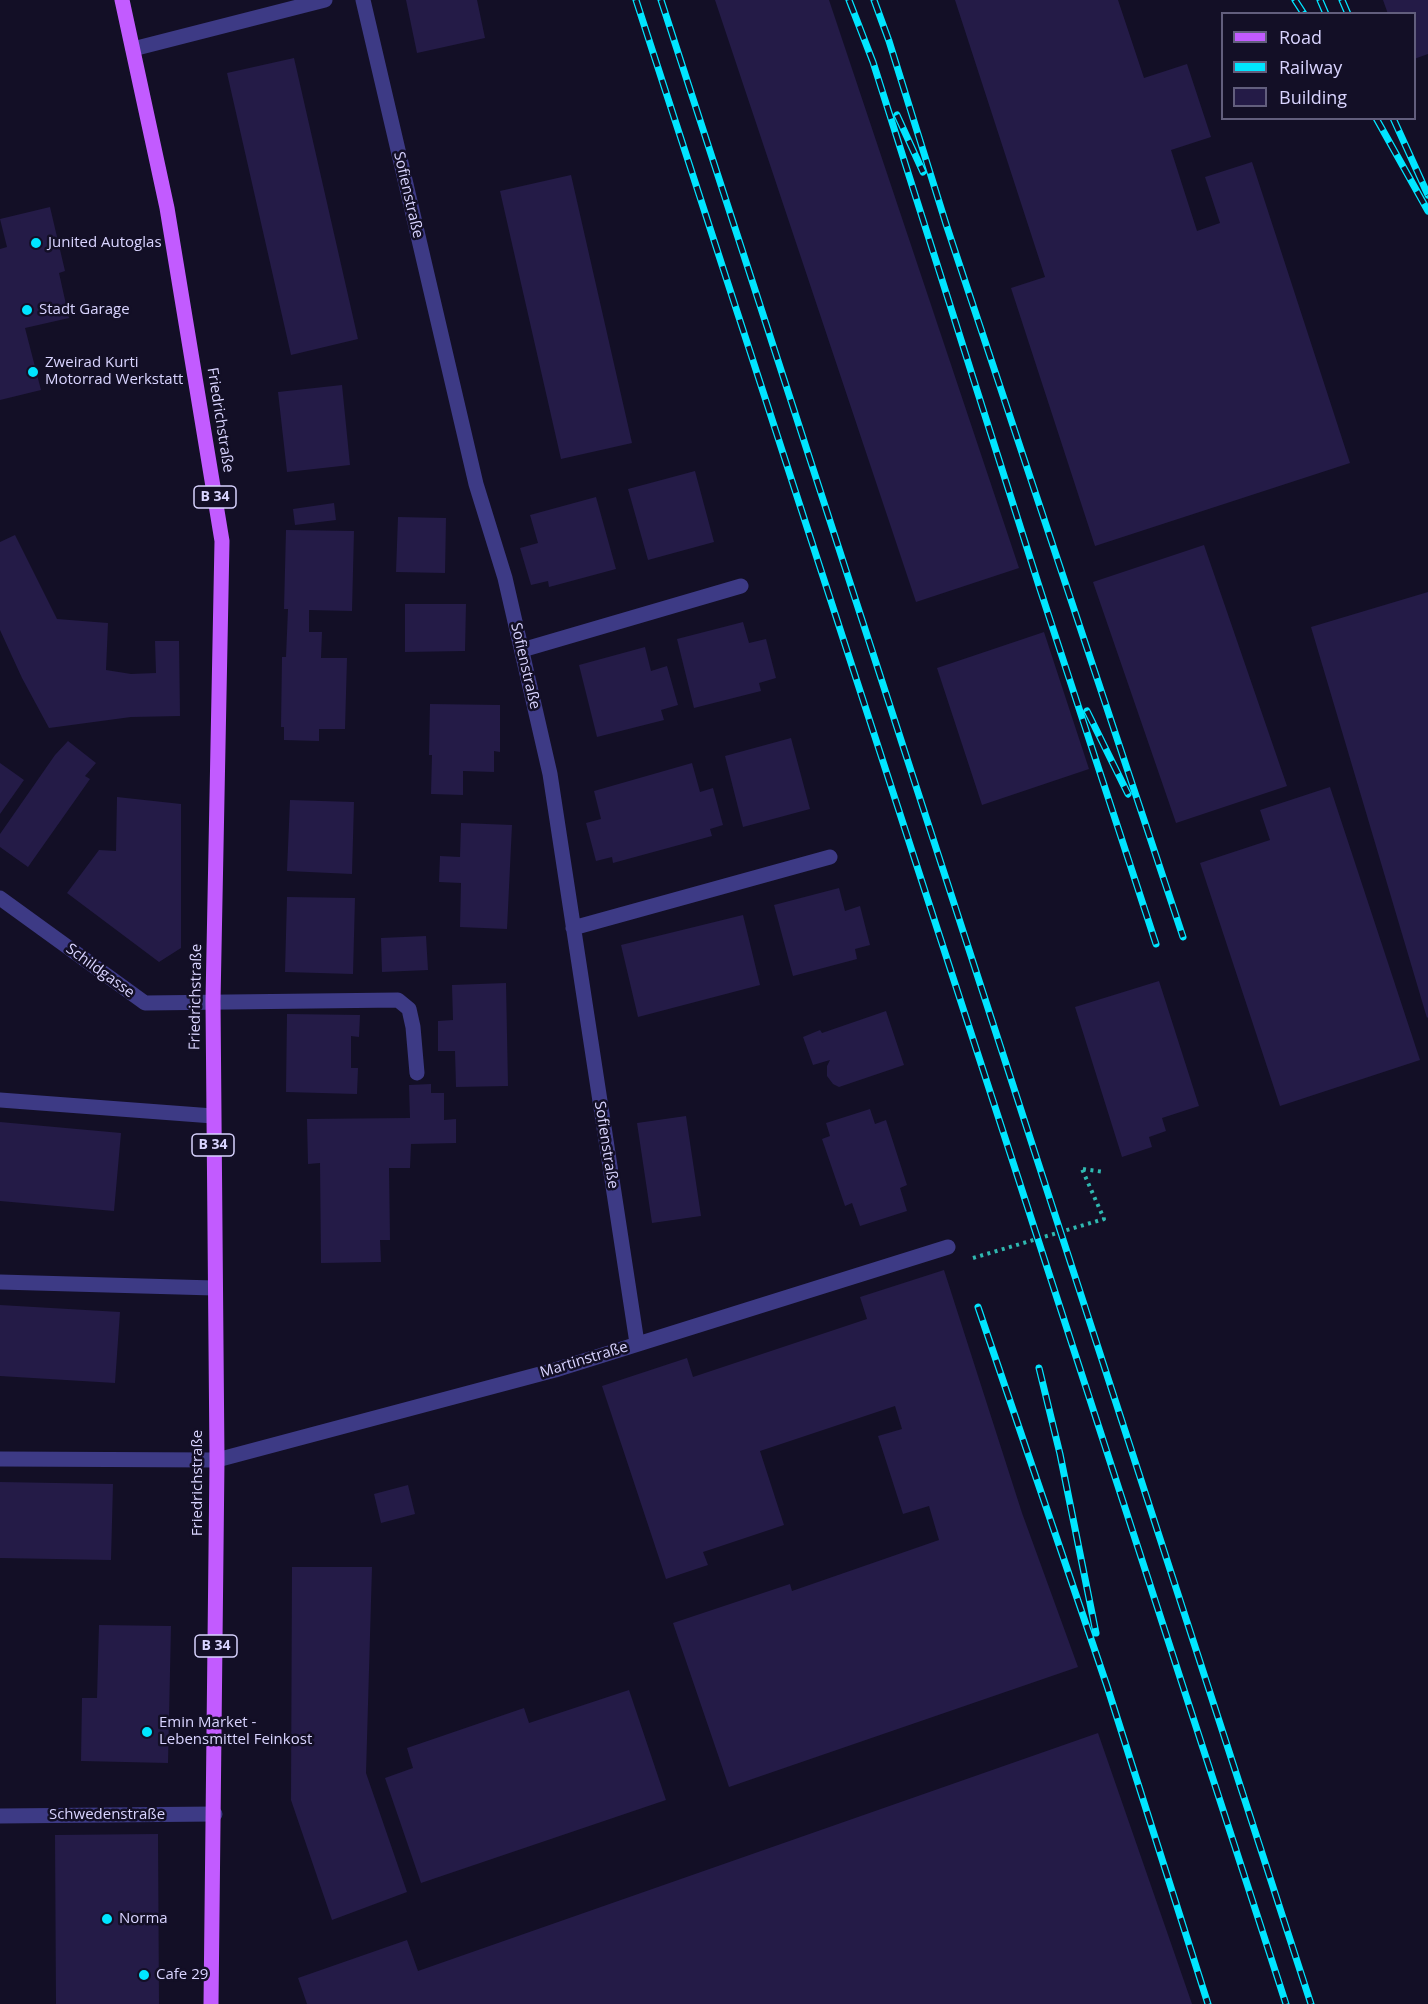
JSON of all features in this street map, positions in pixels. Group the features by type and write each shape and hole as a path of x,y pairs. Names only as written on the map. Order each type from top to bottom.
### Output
{"main road":[{"name":"Friedrichstraße","path":"122,0 167,208 222,541 213,1001 217,1460 211,2004"}],"street":[{"path":"133,49 325,0"},
{"name":"Sofienstraße","path":"363,0 476,484 505,578 550,774 637,1343"},
{"path":"522,650 741,586"},
{"path":"573,928 830,857"},
{"name":"Schildgasse","path":"0,898 145,1003 398,1000 409,1009 417,1073"},
{"path":"0,1100 213,1116"},
{"name":"Martinstraße","path":"0,1459 217,1460 555,1370 948,1247"},
{"path":"0,1282 214,1288"},
{"name":"Schwedenstraße","path":"0,1816 214,1814"}],"path":[{"path":"964,1262 1104,1219 1082,1168 1104,1172"}],"building":[{"path":"406,0 477,0 485,38 417,53"},
{"path":"715,0 829,0 1019,568 916,602"},
{"path":"955,0 1118,0 1144,78 1187,64 1211,137 1171,150 1197,231 1220,223 1205,177 1252,162 1350,463 1095,546 1011,288 1045,277"},
{"path":"1383,0 1428,0 1428,54 1416,58 1416,12 1387,12"},
{"path":"294,58 358,339 291,355 227,73"},
{"path":"571,175 632,443 561,459 500,191"},
{"path":"50,207 65,271 59,273 69,318 25,328 41,390 0,400 0,249 7,247 0,219"},
{"path":"342,385 350,465 287,472 278,392"},
{"path":"695,471 714,542 648,560 628,489"},
{"path":"596,497 616,569 549,587 548,581 531,585 520,548 538,543 530,515"},
{"path":"334,503 336,520 295,525 293,509"},
{"path":"398,517 446,518 445,573 396,572"},
{"path":"286,530 354,531 352,611 309,610 309,632 322,632 321,658 347,658 345,729 319,729 319,741 284,740 284,727 281,727 282,657 286,657 288,609 284,609"},
{"path":"15,535 57,619 108,623 106,670 131,674 156,673 155,641 179,641 180,716 131,717 49,728 0,630 0,542"},
{"path":"1204,545 1287,786 1176,823 1093,582"},
{"path":"1428,592 1428,1017 1427,1018 1311,627"},
{"path":"405,604 466,604 465,651 405,652"},
{"path":"743,622 749,643 766,639 776,678 759,683 761,691 694,708 677,639"},
{"path":"1044,632 1089,769 982,805 937,668"},
{"path":"645,647 651,671 667,666 678,705 661,710 664,720 597,737 579,665"},
{"path":"430,704 500,705 500,752 494,751 494,772 463,771 463,795 431,794"},
{"path":"791,738 810,809 743,827 725,756"},
{"path":"68,741 96,763 85,776 90,779 28,867 0,847 0,834 55,755"},
{"path":"0,763 24,780 0,814"},
{"path":"692,763 700,792 713,788 723,825 710,829 712,836 613,863 612,857 596,861 586,823 601,819 594,791"},
{"path":"1330,787 1420,1060 1280,1106 1200,863 1270,840 1260,810"},
{"path":"117,797 181,804 181,948 159,962 67,893 99,850 116,851"},
{"path":"290,800 354,802 352,874 287,871"},
{"path":"461,823 512,825 507,929 460,927 461,883 439,882 440,856 460,857"},
{"path":"839,888 845,911 860,906 870,945 855,949 857,959 793,976 774,905"},
{"path":"287,897 355,898 353,974 285,972"},
{"path":"743,915 760,985 638,1017 621,945"},
{"path":"426,936 428,970 382,972 381,938"},
{"path":"1159,981 1199,1106 1162,1118 1166,1131 1149,1137 1152,1147 1122,1157 1075,1007"},
{"path":"506,983 508,1086 456,1087 455,1051 438,1051 438,1021 453,1020 452,985"},
{"path":"886,1011 904,1065 839,1087 833,1084 827,1076 827,1066 830,1060 813,1065 803,1037 820,1030 822,1033"},
{"path":"287,1014 360,1015 359,1037 351,1036 351,1068 358,1068 357,1094 286,1092"},
{"path":"431,1084 431,1093 444,1093 444,1120 456,1119 456,1143 411,1144 410,1168 389,1168 390,1240 380,1240 381,1262 321,1263 320,1163 308,1164 307,1119 410,1118 409,1085"},
{"path":"870,1109 875,1124 886,1120 907,1185 900,1188 907,1211 860,1226 852,1203 845,1206 822,1139 830,1136 826,1123"},
{"path":"686,1116 701,1216 652,1223 637,1123"},
{"path":"0,1122 121,1133 114,1211 0,1201"},
{"path":"944,1270 1022,1513 1078,1667 729,1787 673,1623 790,1584 792,1591 939,1540 929,1506 903,1514 878,1436 902,1429 895,1406 760,1451 784,1525 703,1552 708,1565 666,1579 602,1386 687,1358 693,1377 867,1319 860,1297"},
{"path":"0,1305 120,1312 115,1383 0,1376"},
{"path":"0,1482 113,1484 111,1560 0,1558"},
{"path":"408,1485 415,1514 381,1523 374,1494"},
{"path":"292,1567 372,1567 366,1773 407,1892 332,1920 291,1800"},
{"path":"99,1625 171,1626 168,1763 81,1761 82,1698 97,1698"},
{"path":"629,1690 666,1800 421,1883 385,1778 413,1768 407,1748 524,1708 529,1723"},
{"path":"1098,1733 1192,2004 307,2004 298,1978 407,1940 418,1971"},
{"name":"Norma","path":"158,1834 159,2004 56,2004 55,1835"}],"railway":[{"path":"636,0 1286,2004"},
{"path":"661,0 1311,2004"},
{"path":"849,0 873,62 1039,586 1156,944"},
{"path":"874,0 1183,937"},
{"path":"1295,0 1303,12"},
{"path":"1320,0 1325,12"},
{"path":"1342,0 1347,12"},
{"path":"897,115 923,172"},
{"path":"1377,120 1428,211"},
{"path":"1394,120 1428,195"},
{"path":"1087,711 1128,794"},
{"path":"978,1307 1107,1686 1208,2004"},
{"path":"1039,1368 1060,1454 1096,1633"}],"place":[{"name":"Junited Autoglas","path":"36,243"},
{"name":"Stadt Garage","path":"27,310"},
{"name":"Zweirad Kurti Motorrad Werkstatt","path":"33,372"},
{"name":"Emin Market - Lebensmittel Feinkost","path":"147,1732"},
{"name":"Norma","path":"107,1919"},
{"name":"Cafe 29","path":"144,1975"}]}
